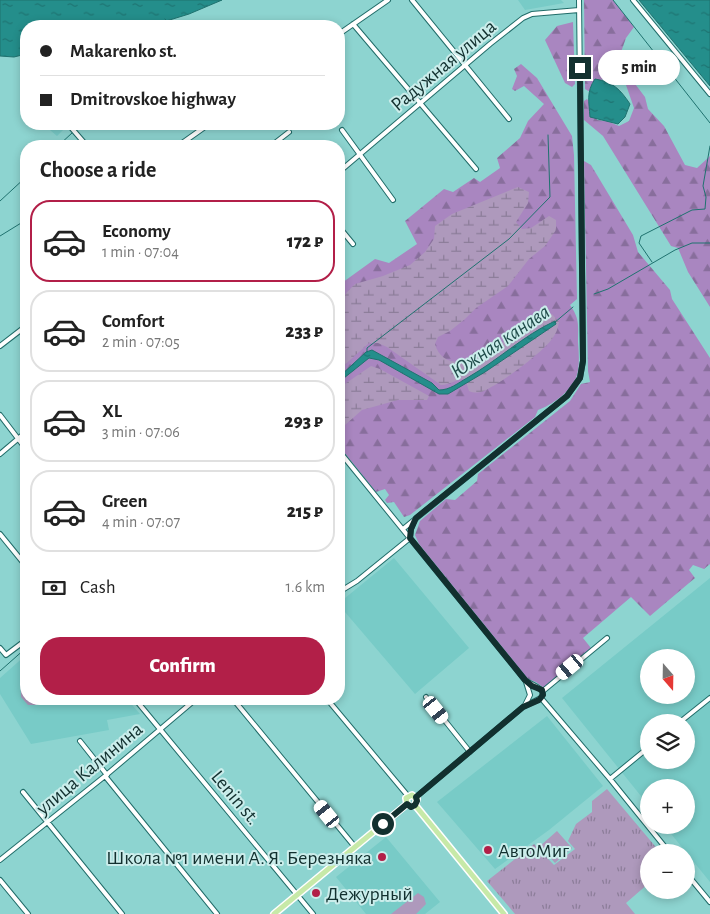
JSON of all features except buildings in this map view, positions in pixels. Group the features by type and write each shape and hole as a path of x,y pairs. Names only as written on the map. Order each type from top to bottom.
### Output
{"main road":[{"path":"407,804 408,796 412,795 416,797 415,805"},
{"path":"274,914 407,804"},
{"path":"407,804 411,807 415,805"},
{"path":"415,805 504,914"}],"street":[{"path":"345,30 388,0"},
{"path":"412,0 509,119"},
{"path":"403,529 567,396 580,378 583,361 579,0"},
{"path":"632,0 710,94"},
{"name":"Радужная улица","path":"345,167 514,24 526,16 579,10"},
{"path":"354,24 476,169"},
{"path":"73,130 82,140"},
{"path":"186,140 201,130"},
{"path":"342,130 393,200"},
{"path":"279,140 289,132"},
{"path":"345,234 353,244"},
{"path":"0,346 20,332"},
{"path":"0,416 20,442"},
{"path":"0,454 18,439"},
{"path":"345,458 525,680 543,691"},
{"path":"345,588 357,581 410,538 411,529 416,518"},
{"path":"0,534 20,559"},
{"path":"416,797 523,707 539,699 543,695 543,691 607,638"},
{"path":"0,648 6,655 20,644"},
{"path":"525,680 534,700 539,699"},
{"path":"523,707 536,687"},
{"path":"426,697 470,752"},
{"path":"690,714 710,698"},
{"path":"539,699 610,779 663,844"},
{"name":"Lenin st.","path":"140,705 313,914"},
{"name":"улица Калинина","path":"0,860 106,776 189,705"},
{"path":"238,705 355,847"},
{"path":"332,705 408,796"},
{"path":"80,741 217,914"},
{"path":"610,779 640,754"},
{"path":"23,792 122,914"},
{"path":"0,880 28,914"},
{"path":"695,884 710,902"}],"shaded area":[{"path":"518,0 561,0 564,3 525,10"},
{"path":"50,130 63,130 57,136"},
{"path":"394,558 469,648 415,694 345,612 345,598"},
{"path":"710,578 710,882 695,863 695,844 679,844 671,834 695,834 695,779 640,779 640,795 562,698"},
{"path":"20,660 20,705 132,705 140,714 107,720 109,730 31,744 0,694 0,678"},
{"path":"547,716 603,786 549,830 495,869 437,802"},
{"name":"Школа №1 имени А. Я. Березняка","path":"386,837 440,902 425,914 366,914 336,877"}],"green space":[{"path":"584,0 613,0 634,27 626,38 616,66 629,76 645,97 648,109 664,126 685,165 697,168 710,156 710,307 688,272 678,248 671,246 603,136 584,120 584,101 587,99 593,106 597,120 607,121 619,126 629,121 634,108 626,85 612,76 593,83 590,92 585,89"},
{"path":"573,22 575,84 572,87 565,83 545,40 557,26"},
{"path":"521,64 537,78 572,136 577,299 570,305 578,322 579,360 577,374 570,388 560,397 538,410 535,417 410,515 404,517 394,502 387,503 385,500 389,495 385,489 376,492 345,453 345,281 375,259 389,263 417,244 405,221 444,189 453,192 474,178 480,182 500,168 497,158 520,138 528,121 544,104 524,86 515,91 512,89 517,76 514,69"},
{"path":"584,161 591,165 633,235 638,252 670,290 672,299 710,358 710,564 704,569 693,565 689,570 695,578 650,616 631,597 583,638 591,648 544,688 528,679 419,544 415,535 420,521 446,499 455,500 477,481 478,474 570,401 581,384 590,382 588,371"},
{"path":"518,187 529,192 528,203 516,222 522,229 531,228 549,216 556,220 556,230 545,246 529,259 508,286 476,308 450,331 438,337 435,344 441,355 451,361 469,360 486,348 505,341 533,323 552,314 559,322 555,335 547,345 510,375 484,391 478,392 469,391 465,379 441,385 387,347 378,343 369,343 345,365 345,295 347,292 355,284 383,276 410,265 425,252 434,239 435,226 452,214"},
{"path":"371,366 429,396 427,400 398,400 362,410 345,425 345,384"},
{"path":"607,789 640,828 640,834 645,834 653,844 640,844 640,891 626,903 635,914 515,914 487,881 534,844 554,865 575,849 568,841 576,824 592,812 592,801"},
{"path":"557,831 572,848 555,863 540,846"},
{"path":"418,893 424,897 426,904 416,914 391,914"}],"water":[{"path":"0,0 222,0 170,20 20,20 20,56 0,56"},
{"path":"639,0 710,0 710,86"},
{"path":"595,79 616,87 630,104 625,117 618,124 590,117 589,93"},
{"path":"555,321 556,324 485,372 448,394 439,394 379,360 369,358 345,377 345,371 366,352 372,350 432,383 439,390 447,389 478,371 532,333"}],"waterway":[{"path":"613,0 710,123"},
{"path":"64,140 72,133"},
{"path":"367,352 367,348 509,239 550,197 548,135"},
{"path":"652,262 639,243 641,236 692,210 705,209 706,197 703,186 710,146"},
{"path":"0,201 20,183"},
{"path":"0,236 20,224"},
{"name":"Южная канава","path":"594,294 608,289 675,250 692,243 710,243"},
{"name":"Южная канава","path":"554,323 573,307"},
{"name":"Южная канава","path":"0,671 20,653"}],"place":[{"name":"АвтоМиг","path":"488,850"},
{"name":"Школа №1 имени А. Я. Березняка","path":"382,857"},
{"name":"Дежурный","path":"316,893"}],"route":[{"path":"383,824 407,804 411,807 417,804 416,797 523,707 539,700 543,695 542,690 532,686 525,680 410,538 410,532 416,518 567,396 580,378 583,361 580,68"}]}
